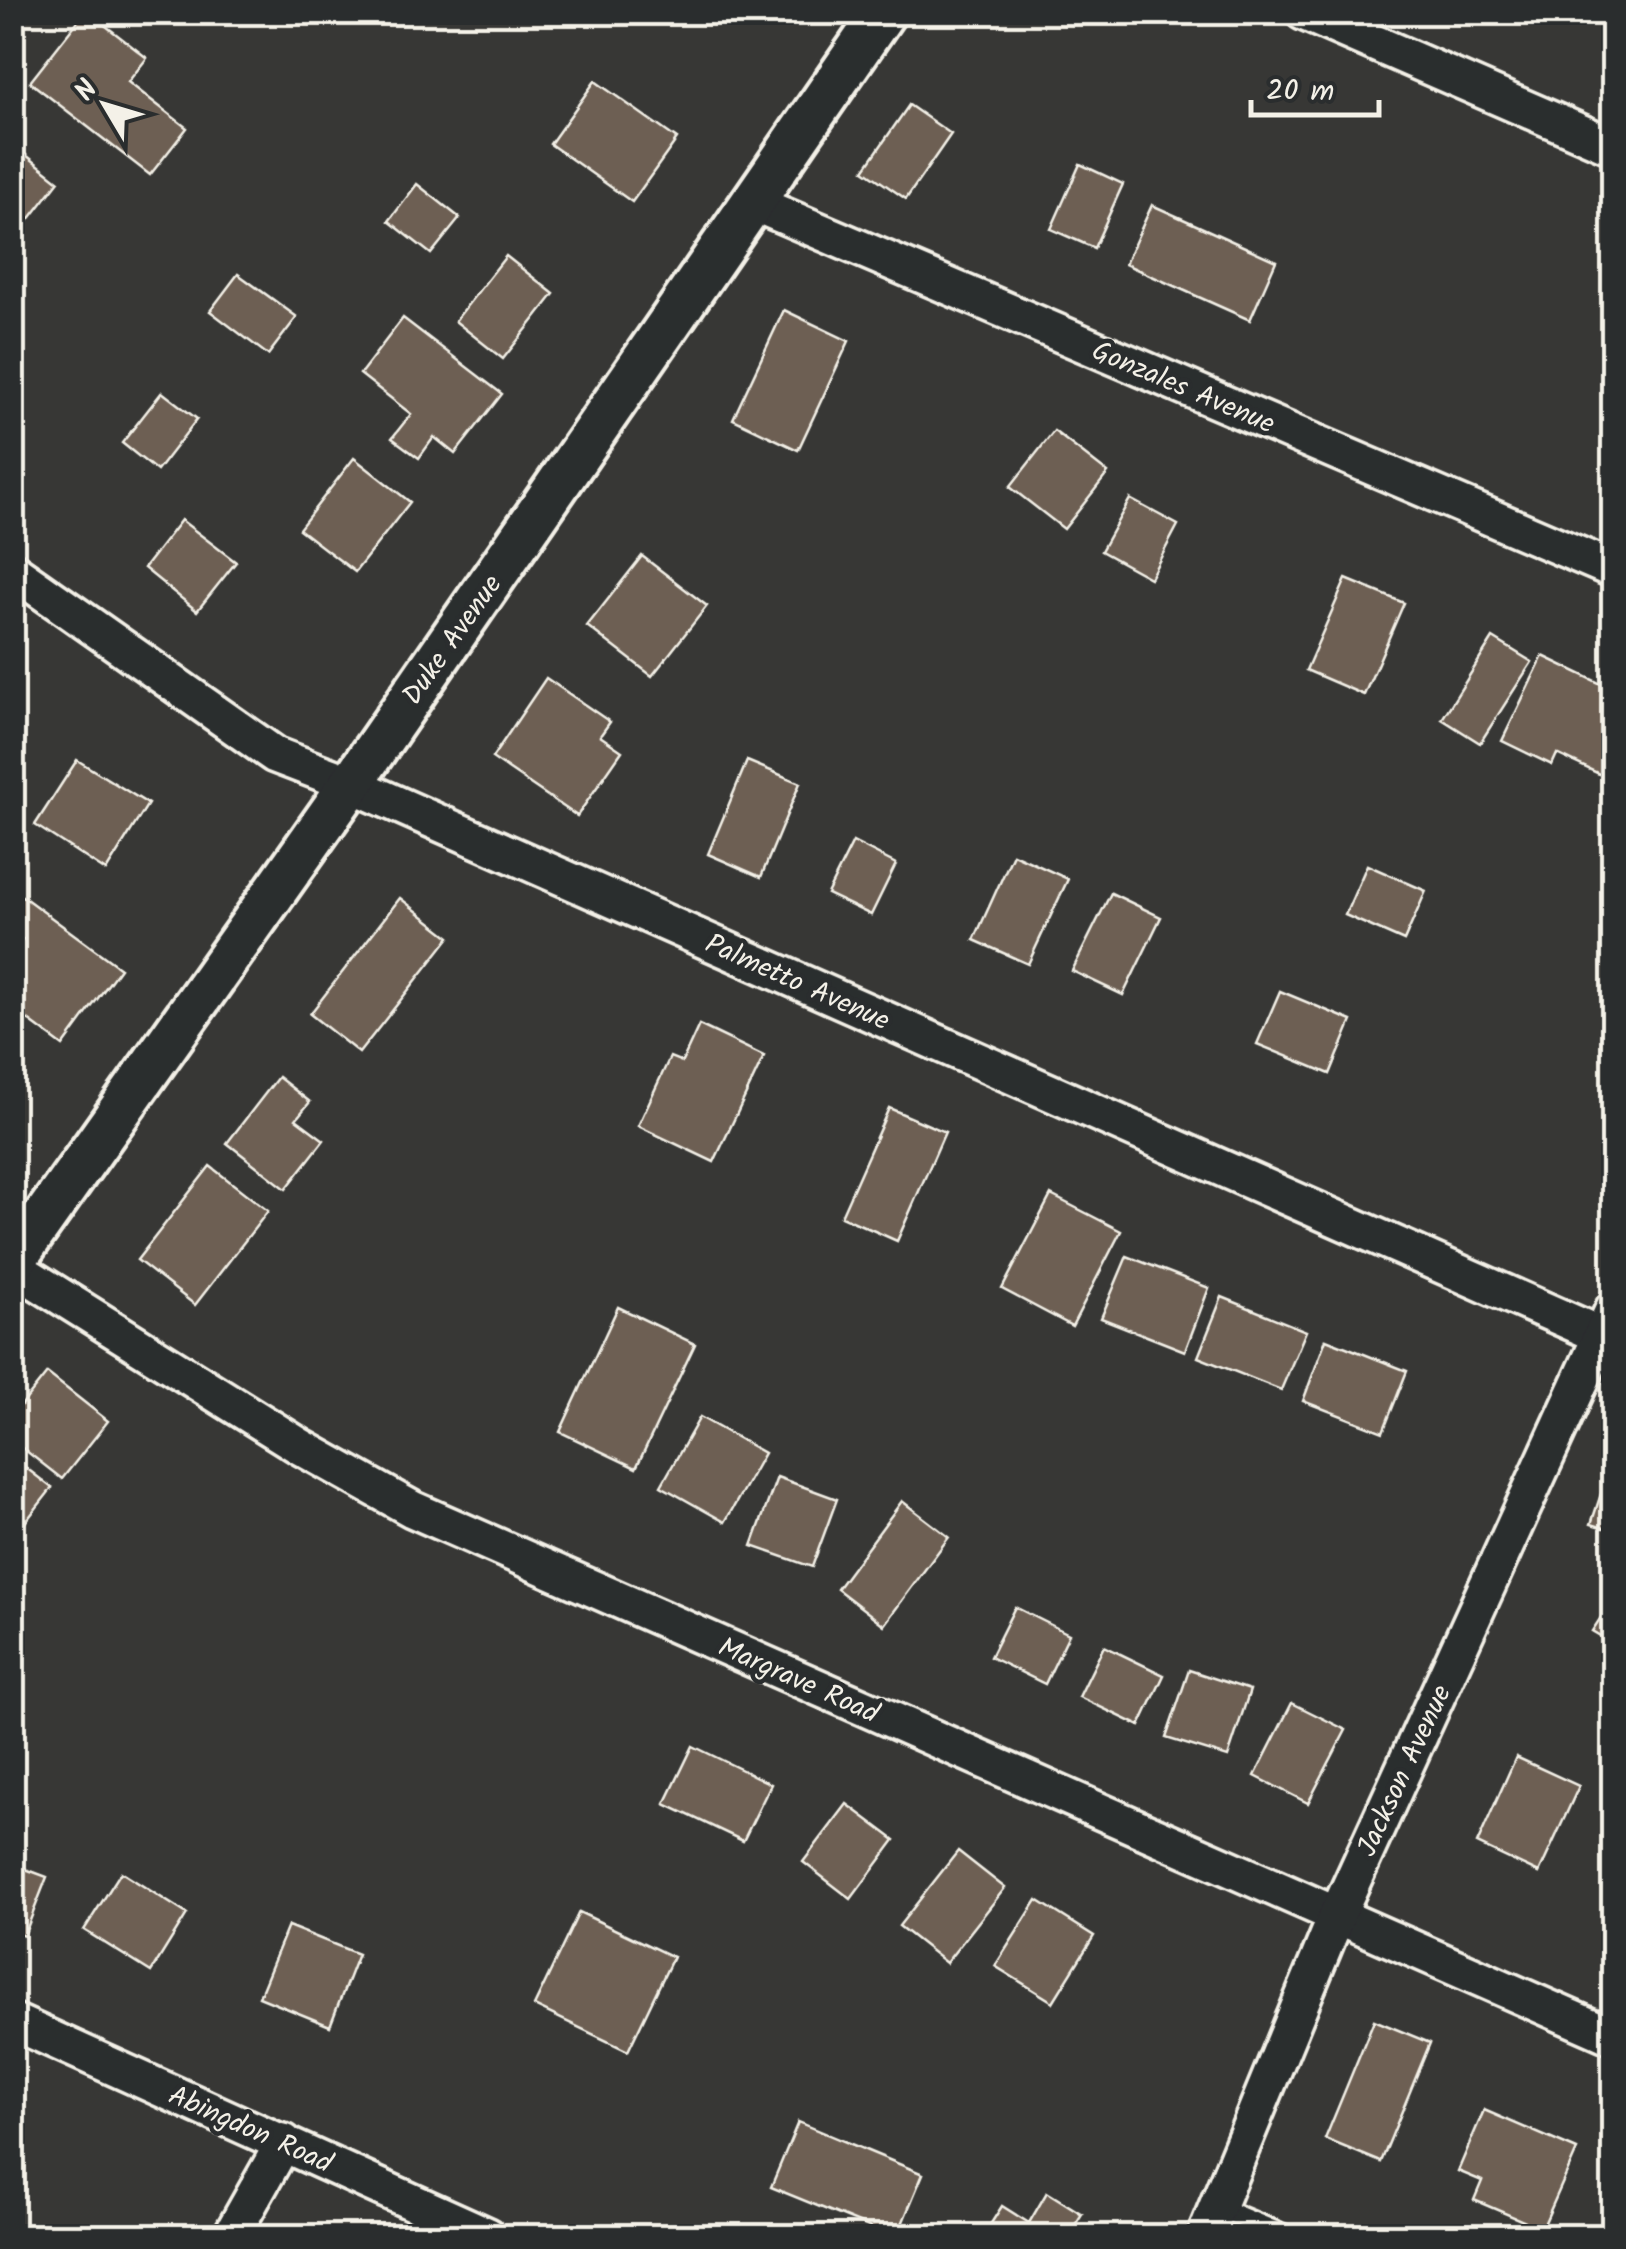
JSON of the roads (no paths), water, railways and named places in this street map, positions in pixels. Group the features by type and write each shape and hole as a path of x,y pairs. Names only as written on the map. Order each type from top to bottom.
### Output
{"street":[{"name":"Duke Avenue","path":"12,1264 351,784 884,12"},
{"path":"1303,12 1614,147"},
{"name":"Gonzales Avenue","path":"754,203 1614,570"},
{"name":"Palmetto Avenue","path":"12,570 275,755 351,784 1610,1328"},
{"name":"Margrave Road","path":"12,1264 301,1447 412,1509 1614,2037"},
{"name":"Jackson Avenue","path":"1211,2222 1337,1915 1610,1328"},
{"name":"Abingdon Road","path":"12,2021 488,2236"},
{"path":"231,2236 284,2142"}],"lane":[{"path":"1211,2222 1287,2236"}]}
